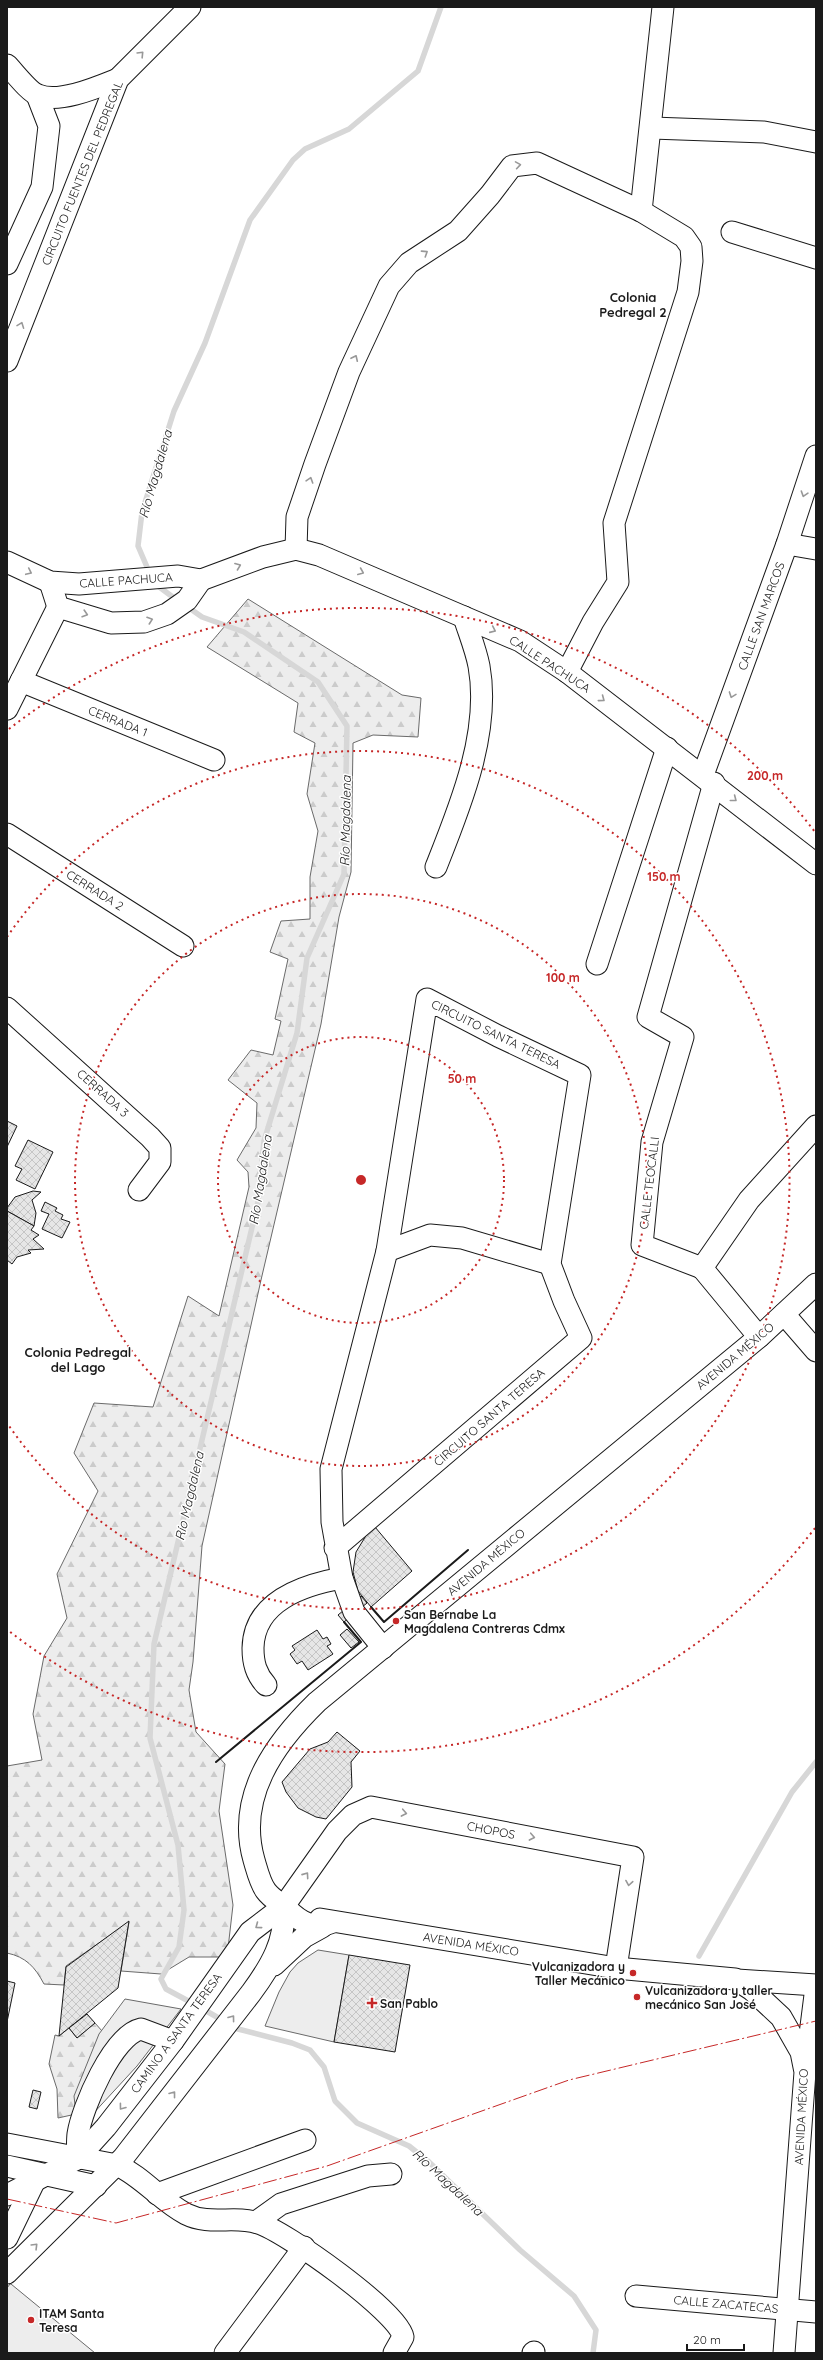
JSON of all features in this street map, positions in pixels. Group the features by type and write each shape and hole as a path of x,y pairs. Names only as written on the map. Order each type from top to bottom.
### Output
{"street":[{"name":"CIRCUITO FUENTES DEL PEDREGAL","path":"7,361 118,79 190,7"},
{"path":"641,211 652,128 663,7"},
{"path":"7,65 37,95 49,126 42,187 7,264"},
{"path":"37,95 55,97 84,92 118,79"},
{"path":"652,128 764,132 816,142"},
{"path":"296,549 298,517 349,372 389,286 409,263 458,231 490,196 512,166 537,163 641,211 684,237 691,247 692,261 688,292 614,522 618,582 593,622 567,672"},
{"path":"732,232 816,258"},
{"name":"CALLE SAN MARCOS","path":"683,1037 648,1017 708,779 816,456"},
{"path":"787,544 816,549"},
{"name":"CALLE PACHUCA","path":"7,562 50,582 98,583 178,576 201,580 263,557 296,549 319,555 520,641 567,672 708,779 816,864"},
{"path":"58,607 111,623 144,622 167,614 187,600 201,580"},
{"path":"7,709 58,607 50,582"},
{"path":"436,867 457,814 470,773 481,710 479,666 464,617"},
{"name":"CERRADA 1","path":"21,681 214,760"},
{"path":"597,964 667,748"},
{"name":"CERRADA 2","path":"7,834 183,946"},
{"name":"CIRCUITO SANTA TERESA","path":"335,1548 581,1338 564,1301 550,1264 580,1075 498,1036 427,999 386,1251 330,1469 330,1502 335,1548 342,1578 354,1612 383,1648"},
{"name":"CERRADA 3","path":"7,1008 150,1137 160,1148 160,1162 139,1190"},
{"name":"CALLE TEOCALLI","path":"683,1037 652,1142 642,1245 702,1268"},
{"path":"759,1337 702,1268 749,1200 816,1126"},
{"path":"386,1251 430,1235 462,1238 550,1264"},
{"name":"AVENIDA MÉXICO","path":"784,2353 805,2072 801,2052 781,2017 752,1990 735,1979 616,1968 327,1925 284,1906 266,1892 249,1842 253,1804 258,1783 266,1763 302,1717 317,1702 759,1337 816,1284"},
{"path":"784,1314 816,1351"},
{"path":"266,1685 257,1673 253,1658 256,1628 264,1613 276,1603 295,1592 325,1581 342,1578"},
{"name":"CHOPOS","path":"284,1906 337,1832 353,1815 371,1807 633,1857 616,1968"},
{"path":"266,1974 278,1952 284,1921 284,1906"},
{"name":"CAMINO A SANTA TERESA","path":"7,2195 40,2175 77,2159 106,2127 176,2036 250,1932 284,1906"},
{"path":"7,2273 117,2165 266,1974 290,1948 327,1925"},
{"path":"735,1979 816,1986 805,2072"},
{"path":"77,2159 78,2134 94,2085 125,2037 141,2029 176,2036"},
{"path":"157,2194 305,2140"},
{"path":"7,2145 77,2159 117,2165 129,2171 157,2194 187,2214 209,2221 240,2219 256,2222 269,2227 304,2247 361,2292 398,2324 403,2337 394,2353"},
{"path":"7,2238 40,2175 45,2152"},
{"path":"7,2166 40,2175 96,2186"},
{"path":"256,2222 281,2204 368,2176 391,2174"},
{"path":"225,2353 304,2247"},
{"name":"CALLE ZACATECAS","path":"636,2296 816,2312"}],"green space":[{"path":"248,599 402,695 421,698 418,737 373,735 353,743 351,872 339,917 321,1024 261,1280 202,1546 193,1662 189,1690 196,1732 225,1764 219,1811 233,1905 227,1957 189,1957 161,1974 121,1971 129,1922 66,1966 64,1985 44,1984 37,1973 25,1960 7,1953 7,1766 42,1760 33,1714 44,1656 67,1618 57,1574 98,1491 74,1453 94,1403 153,1407 188,1296 219,1316 249,1187 248,1172 237,1160 256,1128 257,1103 228,1080 251,1050 273,1055 281,1021 275,1019 288,959 270,952 281,921 310,919 310,877 318,831 307,794 315,743 294,732 298,703 207,647"},
{"path":"95,2023 102,2031 76,2114 58,2118 57,2089 49,2064 55,2035 59,2036 69,2028 77,2038"}],"shaded area":[{"path":"318,1950 349,1955 334,2042 265,2026 279,1992 290,1972 298,1963"},
{"path":"125,1999 181,2009 137,2066 90,2117 76,2114 74,2096 99,2034"},
{"name":"ITAM Santa Teresa","path":"10,2284 95,2353 7,2353 7,2288"}],"building":[{"path":"7,1121 17,1126 7,1147"},
{"path":"28,1140 53,1152 35,1189 16,1180 22,1169 15,1166"},
{"path":"33,1191 41,1192 32,1200 36,1213 34,1226 7,1211 7,1208 15,1197"},
{"path":"45,1202 57,1208 55,1211 63,1215 61,1219 70,1222 62,1238 42,1229 49,1214 41,1211"},
{"path":"7,1211 34,1226 31,1230 39,1235 33,1239 44,1249 28,1250 31,1253 17,1257 12,1264 7,1260"},
{"path":"375,1527 412,1571 371,1607 358,1591 353,1572 356,1552 367,1534"},
{"path":"361,1596 367,1603 344,1622 338,1615"},
{"path":"347,1629 359,1642 351,1648 340,1635"},
{"path":"317,1630 323,1639 327,1637 331,1644 327,1646 333,1654 308,1670 302,1661 297,1664 290,1654 295,1650 292,1646"},
{"path":"337,1732 360,1751 351,1762 352,1787 326,1819 316,1817 298,1808 286,1792 282,1782 310,1749 328,1742"},
{"path":"129,1921 118,1988 59,2036 66,1967"},
{"name":"San Pablo","path":"349,1955 410,1965 395,2052 334,2042"},
{"path":"7,1981 15,1983 7,2022"},
{"path":"87,2014 95,2023 77,2038 69,2028"},
{"path":"33,2090 41,2092 37,2109 29,2107"}],"waterway":[{"name":"Río Magdalena","path":"150,574 138,546 142,512 174,411 205,343 250,220 293,160 305,149 349,129 418,71 441,7"},
{"name":"Río Magdalena","path":"154,583 178,601"},
{"name":"Río Magdalena","path":"185,605 202,617 244,632 318,682 347,726 344,874 307,958 297,1033 264,1141 258,1202 154,1644 150,1738 178,1845 184,1910 179,1947 161,1979 166,1989 194,2004"},
{"path":"699,1956 792,1792 816,1762"},
{"name":"Río Magdalena","path":"201,2008 238,2029 292,2043 310,2050 324,2067 335,2101 357,2123 409,2146 429,2162 520,2250 574,2296 596,2330 593,2353"}],"wall":[{"path":"371,1607 384,1622 468,1550"},
{"path":"216,1762 361,1642 344,1622"}],"power":[{"path":"7,2199 116,2223 327,2166 569,2080 816,2021"}],"place":[{"name":"San Bernabe La Magdalena Contreras Cdmx","path":"396,1621"},
{"name":"Vulcanizadora y Taller Mecánico","path":"633,1973"},
{"name":"Vulcanizadora y taller mecánico San José","path":"637,1997"},
{"name":"San Pablo","path":"372,2003"},
{"name":"ITAM Santa Teresa","path":"31,2320"}],"district":[{"name":"Colonia Pedregal 2","path":"633,304"},
{"name":"Colonia Pedregal del Lago","path":"78,1360"}]}
